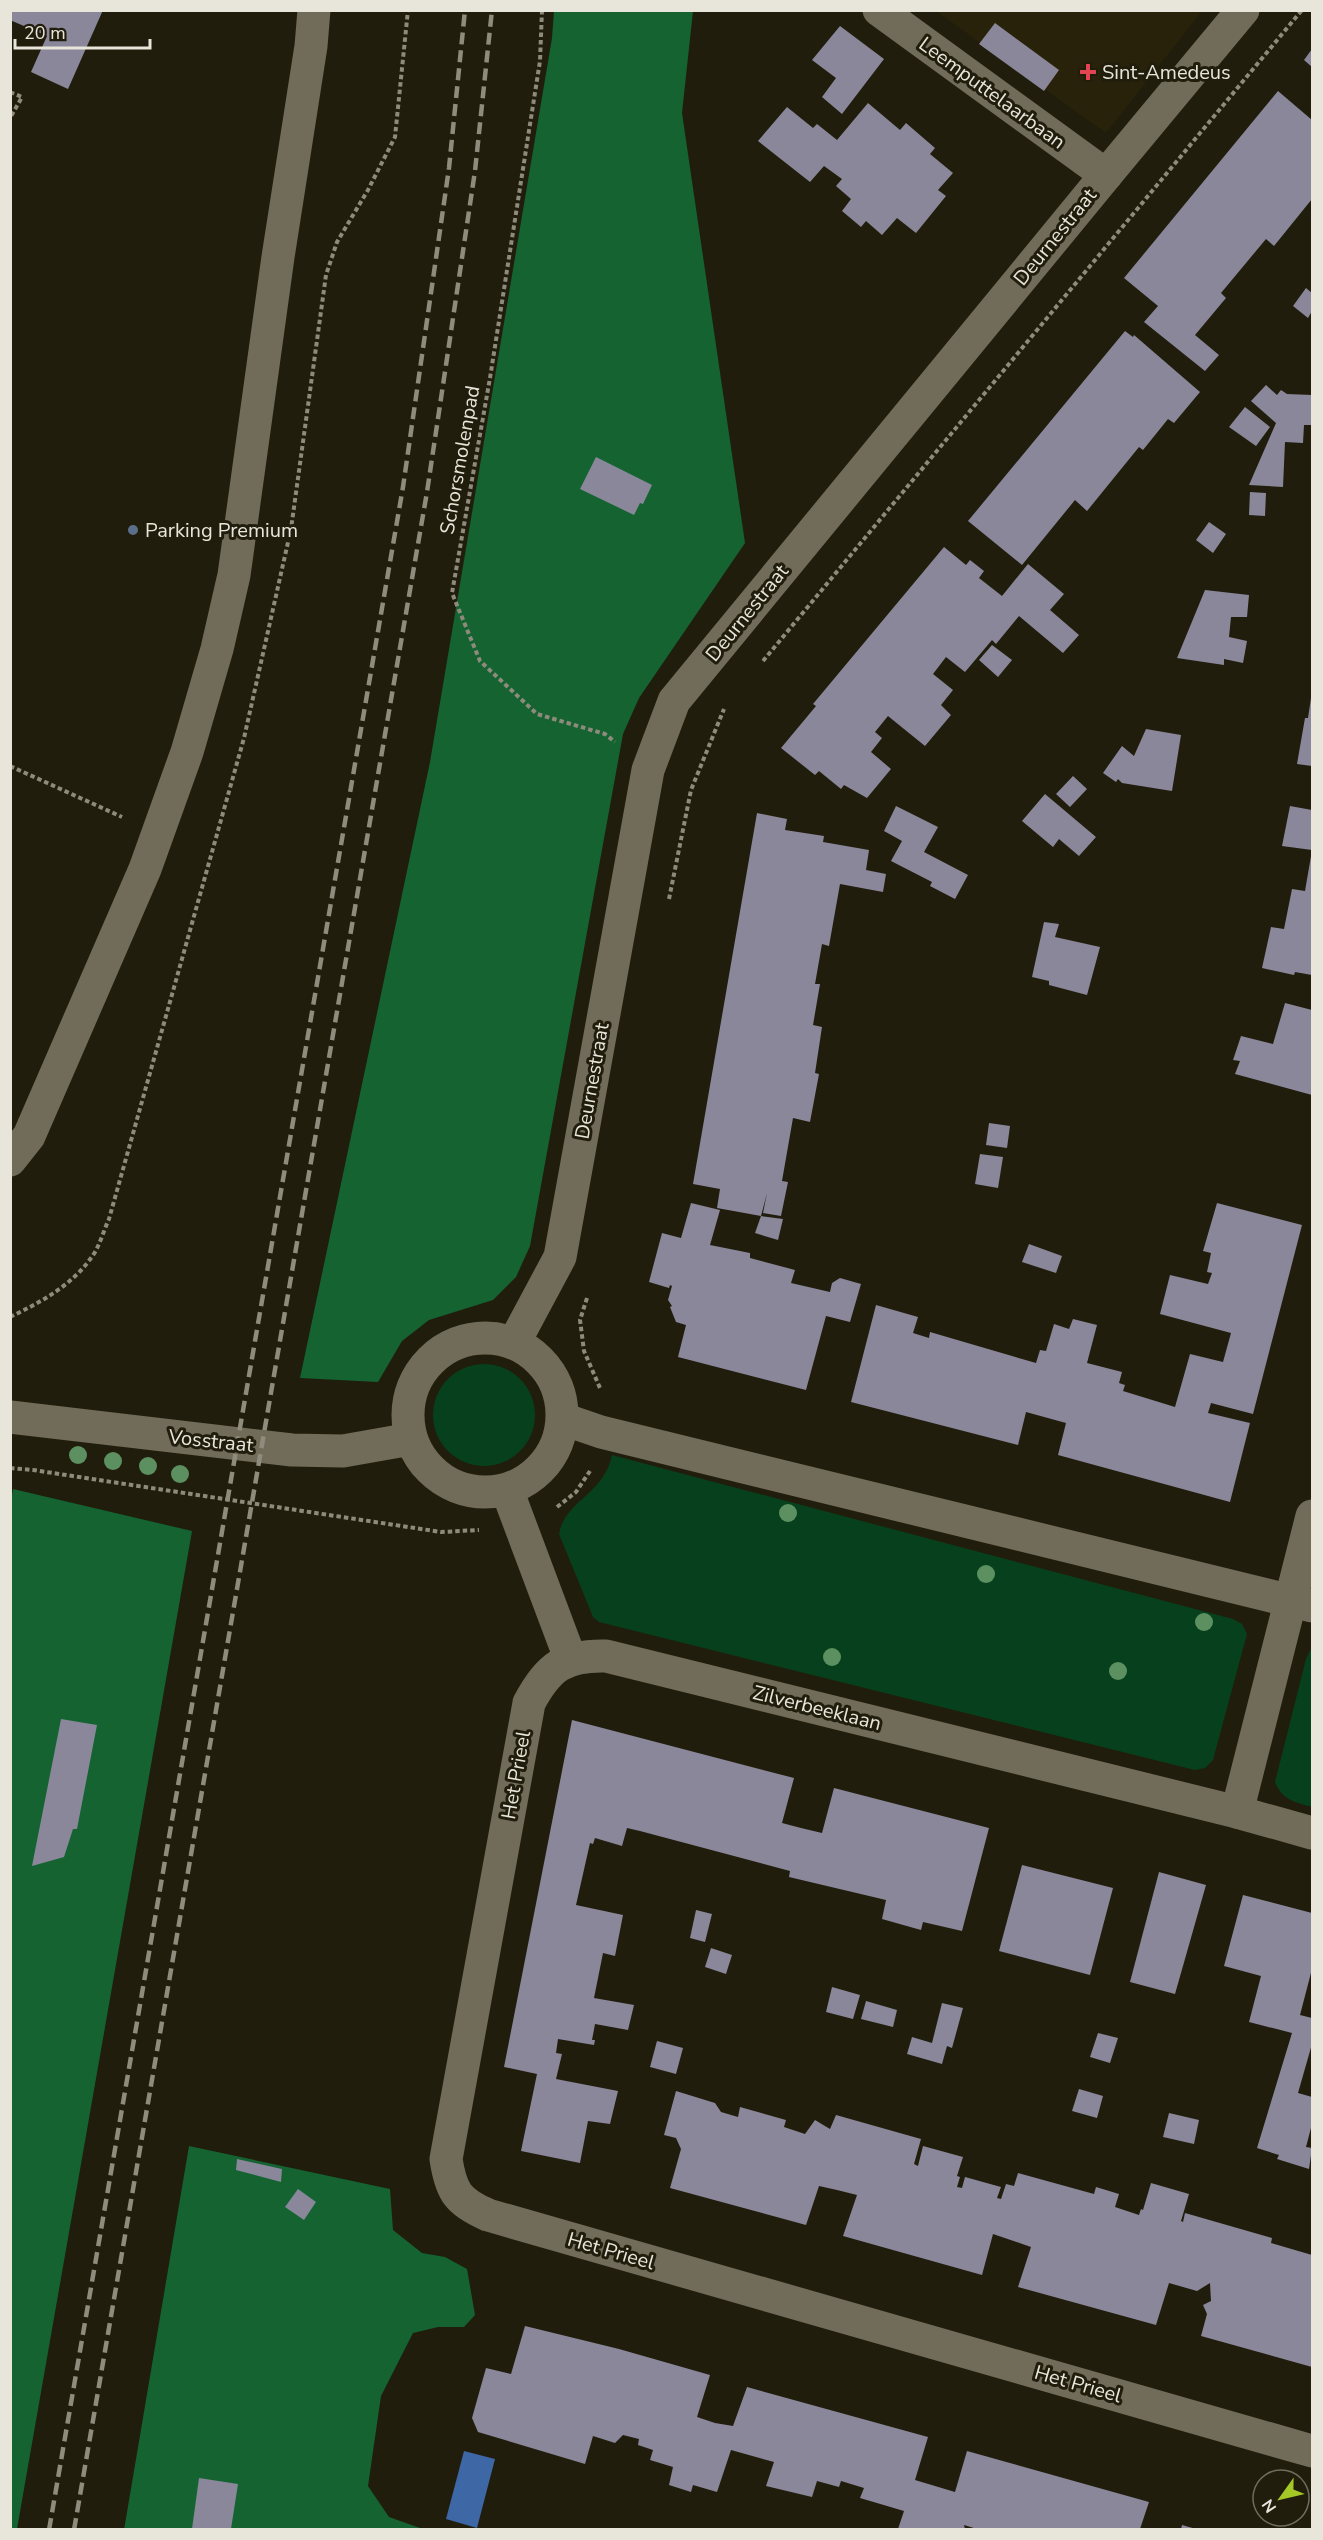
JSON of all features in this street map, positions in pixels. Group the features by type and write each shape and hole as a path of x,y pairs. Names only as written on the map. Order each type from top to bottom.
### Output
{"street":[{"path":"10,1160 29,1136 145,869 194,729 217,649 234,575 314,10"},
{"name":"Leemputtelaarbaan","path":"879,10 1106,175"},
{"name":"Deurnestraat","path":"514,1343 560,1257 648,770 674,701 1244,10"},
{"path":"485,1337 514,1343 535,1355 551,1373 561,1395 563,1419 559,1443 546,1463 529,1479 507,1490 478,1493 449,1484 426,1465 411,1439 407,1410 414,1381 432,1358 456,1342 485,1337"},
{"name":"Vosstraat","path":"10,1417 291,1450 343,1451 411,1439"},
{"path":"563,1419 601,1432 1302,1603"},
{"path":"507,1490 570,1658"},
{"path":"1237,1812 1302,1603 1312,1516"},
{"name":"Zilverbeeklaan","path":"570,1658 606,1656 1237,1812 1312,1833"},
{"name":"Het Prieel","path":"570,1658 541,1680 529,1703 446,2159 455,2193 467,2206 488,2215 1312,2451"}],"path":[{"name":"Schorsmolenpad","path":"542,10 539,72 490,378 452,593 480,661 537,714 605,734 648,770 691,790"},
{"path":"760,665 1302,10"},
{"path":"10,92 22,97 10,118"},
{"path":"667,907 691,790 722,711 729,702"},
{"path":"10,766 158,833"},
{"path":"10,1468 441,1532 520,1524 550,1512 576,1492 596,1463 601,1432 600,1389 584,1351 580,1320 589,1292"}],"shaded area":[{"name":"Sint-Amedeus","path":"936,11 1202,11 1106,133"}],"green space":[{"path":"554,11 693,11 682,113 745,543 639,698 623,734 530,1246 516,1277 493,1300 429,1320 402,1341 378,1382 300,1378 430,762 552,38"},
{"path":"484,1364 513,1372 527,1386 535,1415 527,1444 513,1458 484,1466 455,1458 441,1444 433,1415 441,1386 455,1372"},
{"path":"612,1455 1233,1619 1242,1624 1247,1634 1213,1760 1205,1768 1195,1770 599,1622 593,1617 559,1534 569,1513 601,1479"},
{"path":"13,1489 192,1531 17,2529 11,2530 10,1509"},
{"path":"1312,1647 1312,1807 1285,1797 1275,1782 1306,1659"},
{"path":"189,2146 390,2189 393,2230 422,2253 445,2257 467,2269 475,2315 464,2327 438,2327 413,2333 381,2396 368,2486 389,2517 423,2529 124,2530"}],"water":[{"path":"464,2451 495,2459 477,2528 446,2519"}],"building":[{"path":"10,10 103,10 68,89 31,72 47,36 10,20"},
{"path":"995,23 1059,70 1044,91 979,44"},
{"path":"840,26 884,59 842,114 822,97 836,78 812,60"},
{"path":"1312,49 1312,67 1304,60"},
{"path":"1278,91 1312,120 1312,199 1274,246 1266,239 1221,293 1226,298 1195,335 1219,355 1205,371 1144,322 1158,306 1124,278"},
{"path":"868,103 900,130 906,123 935,148 930,154 953,173 938,190 946,196 916,233 897,218 882,235 866,221 861,227 842,211 851,199 836,186 842,179 824,166 810,182 758,141 787,107 813,128 817,124 837,140"},
{"path":"1306,288 1312,293 1312,311 1308,318 1293,306"},
{"path":"1125,331 1133,337 1134,335 1200,392 1174,423 1168,419 1143,450 1139,447 1087,511 1075,500 1022,565 968,521"},
{"path":"1266,385 1277,395 1281,390 1287,394 1312,395 1312,425 1304,425 1303,443 1285,442 1283,487 1249,485 1276,423 1251,401"},
{"path":"1245,407 1270,427 1256,446 1229,427"},
{"path":"596,457 652,485 643,504 640,503 634,515 580,489"},
{"path":"1250,492 1266,493 1265,516 1249,515"},
{"path":"1209,522 1226,534 1213,553 1196,540"},
{"path":"944,547 966,565 970,560 984,571 979,578 1002,596 1028,564 1064,594 1050,610 1079,635 1063,653 1019,616 996,644 992,640 965,672 946,657 933,674 953,690 941,705 951,715 925,746 888,716 875,732 882,738 871,752 891,769 867,798 844,785 841,789 819,771 815,775 781,748 816,706 813,704"},
{"path":"1205,590 1249,595 1247,617 1231,617 1229,637 1247,641 1243,663 1224,659 1224,665 1177,658"},
{"path":"992,645 1012,660 998,677 979,660"},
{"path":"1312,698 1312,766 1297,764"},
{"path":"1146,729 1181,735 1172,791 1122,783 1118,779 1116,782 1103,773 1122,746 1134,756"},
{"path":"1073,776 1087,789 1070,807 1056,794"},
{"path":"1045,794 1096,837 1079,856 1059,839 1053,847 1022,821"},
{"path":"896,806 938,827 924,852 968,875 955,899 930,886 932,882 891,861 902,841 884,831"},
{"path":"1290,806 1312,810 1312,850 1282,846"},
{"path":"757,813 787,819 785,830 824,836 823,842 869,850 866,870 886,874 883,892 840,884 829,946 822,944 815,984 820,984 813,1025 822,1027 815,1073 819,1074 810,1122 793,1118 782,1181 788,1182 781,1216 763,1213 767,1193 761,1216 717,1208 720,1189 693,1184"},
{"path":"1311,856 1312,975 1295,972 1294,975 1262,968 1271,927 1284,929 1292,889 1305,891"},
{"path":"1044,922 1059,924 1055,937 1100,947 1087,995 1049,985 1049,981 1032,977"},
{"path":"1285,1003 1312,1010 1312,1095 1235,1074 1240,1061 1233,1060 1241,1036 1273,1044"},
{"path":"989,1123 1010,1126 1007,1148 986,1145"},
{"path":"980,1154 1003,1157 998,1188 975,1184"},
{"path":"691,1203 720,1210 710,1245 750,1253 750,1258 795,1270 791,1283 830,1292 832,1283 840,1278 861,1284 850,1322 826,1316 806,1390 678,1357 686,1325 676,1322 670,1307 672,1306 668,1300 672,1286 670,1285 669,1288 649,1282 662,1233 681,1238"},
{"path":"1217,1203 1302,1225 1253,1414 1211,1403 1208,1413 1250,1423 1230,1502 1058,1455 1066,1423 1026,1412 1018,1445 851,1402 876,1305 918,1317 913,1333 929,1338 930,1332 1036,1363 1040,1350 1046,1351 1054,1324 1069,1329 1073,1319 1097,1325 1087,1363 1122,1372 1119,1383 1125,1385 1123,1391 1175,1407 1190,1354 1223,1362 1231,1333 1160,1314 1170,1275 1208,1284 1212,1273 1207,1272 1211,1253 1203,1251"},
{"path":"761,1216 783,1219 778,1240 755,1233"},
{"path":"1029,1244 1062,1256 1056,1273 1022,1262"},
{"path":"61,1719 97,1725 77,1829 73,1829 64,1857 32,1866"},
{"path":"572,1720 794,1778 782,1823 801,1828 822,1833 834,1788 989,1828 962,1931 923,1922 921,1930 882,1919 886,1900 789,1877 790,1871 640,1831 627,1828 622,1846 595,1838 593,1844 590,1843 576,1905 623,1915 615,1956 603,1953 594,1998 634,2005 628,2030 595,2024 592,2040 595,2040 594,2045 558,2039 556,2053 562,2054 556,2079 618,2091 610,2124 588,2121 580,2163 521,2151 537,2074 504,2067"},
{"path":"1022,1865 1113,1888 1090,1975 999,1951"},
{"path":"1159,1872 1206,1885 1175,1994 1130,1982"},
{"path":"1243,1895 1312,1913 1312,1969 1300,2015 1312,2018 1312,2044 1298,2093 1312,2097 1312,2124 1306,2147 1312,2148 1309,2169 1277,2159 1279,2155 1257,2148 1292,2033 1249,2022 1261,1976 1224,1966"},
{"path":"696,1910 712,1914 705,1942 690,1938"},
{"path":"711,1948 732,1955 726,1974 705,1967"},
{"path":"832,1987 860,1995 853,2019 826,2012"},
{"path":"866,2001 897,2010 893,2027 861,2019"},
{"path":"942,2003 963,2008 952,2048 947,2046 942,2064 907,2054 912,2037 932,2043"},
{"path":"1098,2033 1118,2038 1110,2063 1090,2057"},
{"path":"657,2041 683,2048 676,2074 650,2067"},
{"path":"1079,2089 1103,2096 1097,2118 1072,2111"},
{"path":"676,2091 715,2103 721,2112 738,2117 740,2107 786,2120 784,2127 805,2134 815,2120 830,2129 836,2115 921,2139 914,2164 918,2166 923,2146 963,2157 957,2176 960,2177 957,2187 962,2188 965,2177 1001,2187 997,2198 1001,2199 1006,2184 1014,2186 1018,2173 1094,2194 1096,2187 1119,2194 1115,2207 1139,2215 1141,2209 1143,2210 1151,2183 1189,2194 1181,2221 1183,2222 1185,2213 1272,2238 1271,2243 1312,2255 1312,2367 1201,2336 1207,2314 1203,2305 1211,2301 1210,2283 1197,2291 1169,2283 1156,2325 1018,2287 1031,2247 993,2234 982,2275 843,2236 857,2195 819,2186 806,2225 670,2188 681,2149 676,2138 664,2135"},
{"path":"1169,2113 1199,2120 1194,2144 1163,2137"},
{"path":"237,2159 282,2169 281,2182 236,2170"},
{"path":"298,2189 316,2202 304,2220 285,2207"},
{"path":"525,2326 619,2349 710,2375 697,2417 715,2423 733,2426 747,2387 928,2437 915,2480 955,2492 967,2451 1149,2502 1140,2529 977,2529 964,2525 965,2529 898,2529 904,2511 860,2498 864,2488 841,2481 839,2487 817,2481 812,2497 766,2486 774,2462 731,2450 717,2492 693,2485 691,2492 669,2485 673,2467 650,2460 653,2450 638,2445 639,2439 623,2435 615,2443 593,2436 585,2464 478,2432 472,2418 486,2368 511,2374"},
{"path":"199,2478 238,2484 231,2529 192,2529"},
{"path":"1182,2525 1196,2529 1181,2529"}],"railway":[{"path":"49,2530 403,487 449,168 465,10"},
{"path":"74,2530 427,492 475,171 492,10"}],"place":[{"name":"Sint-Amedeus","path":"1088,72"},
{"name":"Parking Premium","path":"133,530"}]}
